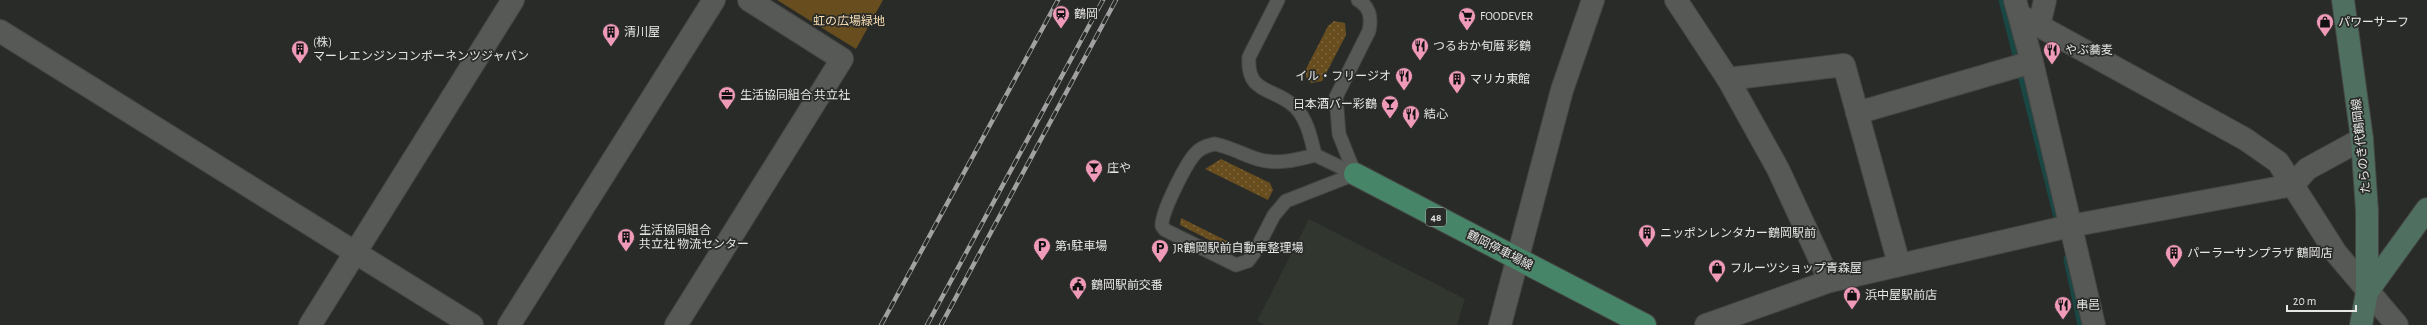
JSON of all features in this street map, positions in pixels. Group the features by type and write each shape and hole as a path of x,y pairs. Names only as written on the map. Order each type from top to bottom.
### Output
{"main road":[{"name":"たらのき代鶴岡線","path":"2343,0 2362,139 2367,211 2367,292 2361,325"},
{"name":"鶴岡停車場線","path":"1355,174 1645,325"},
{"path":"2367,292 2427,209"}],"street":[{"path":"310,325 513,0"},
{"path":"509,325 714,0"},
{"path":"676,325 842,59 749,0"},
{"path":"1500,325 1562,90 1593,0"},
{"path":"1676,0 1728,79 1778,169 1830,280"},
{"path":"2025,14 2045,0"},
{"path":"2025,14 2032,62 2094,325"},
{"path":"2025,14 2245,139 2278,162 2336,254 2367,292 2397,325"},
{"path":"0,31 472,325"},
{"path":"1857,113 2032,62"},
{"path":"1728,79 1844,64 1899,264"},
{"path":"1706,325 1830,280 2070,226 2292,185 2307,168 2362,139"}],"lane":[{"path":"1278,0 1249,57 1248,68 1251,77 1257,85 1289,102 1296,108 1310,134 1315,155"},
{"path":"1355,174 1339,134 1336,97 1369,31 1372,20 1369,11 1358,0"},
{"path":"1215,144 1225,146 1258,159 1277,162 1298,160 1315,155 1355,174 1286,201 1274,215 1248,262 1242,265 1236,265 1222,259 1165,230 1162,226 1166,208 1191,160 1197,152 1205,146 1215,144"}],"shaded area":[{"path":"1309,219 1465,299 1457,325 1265,325 1257,321"}],"green space":[{"name":"虹の広場緑地","path":"777,0 883,0 856,49"},
{"path":"1334,21 1345,23 1346,35 1322,81 1311,83 1306,77 1306,69 1328,26"},
{"path":"1221,159 1270,183 1273,190 1268,200 1205,169"},
{"path":"1181,218 1243,249 1237,254 1180,225"}],"waterway":[{"path":"2002,0 2058,221"},
{"path":"2067,259 2081,325"}],"railway":[{"path":"881,325 1058,0"},
{"path":"927,325 1103,0"},
{"path":"941,325 1116,0"}],"place":[{"name":"鶴岡","path":"1061,29"},
{"name":"FOODEVER","path":"1467,31"},
{"name":"パワーサーフ","path":"2325,37"},
{"name":"清川屋","path":"611,47"},
{"name":"つるおか旬暦 彩鶴","path":"1420,61"},
{"name":"(株) マーレエンジンコンポーネンツジャパン","path":"300,64"},
{"name":"やぶ蕎麦","path":"2052,65"},
{"name":"イル・フリージオ","path":"1404,91"},
{"name":"マリカ東館","path":"1457,94"},
{"name":"生活協同組合 共立社","path":"727,110"},
{"name":"日本酒バー彩鶴","path":"1390,119"},
{"name":"結心","path":"1411,129"},
{"name":"庄や","path":"1094,183"},
{"name":"ニッポンレンタカー鶴岡駅前","path":"1647,248"},
{"name":"生活協同組合 共立社 物流センター","path":"626,252"},
{"name":"第1駐車場","path":"1042,261"},
{"name":"JR鶴岡駅前自動車整理場","path":"1160,263"},
{"name":"パーラーサンプラザ 鶴岡店","path":"2174,268"},
{"name":"フルーツショップ青森屋","path":"1717,283"},
{"name":"鶴岡駅前交番","path":"1078,300"},
{"name":"浜中屋駅前店","path":"1852,310"},
{"name":"串邑","path":"2063,320"}]}
